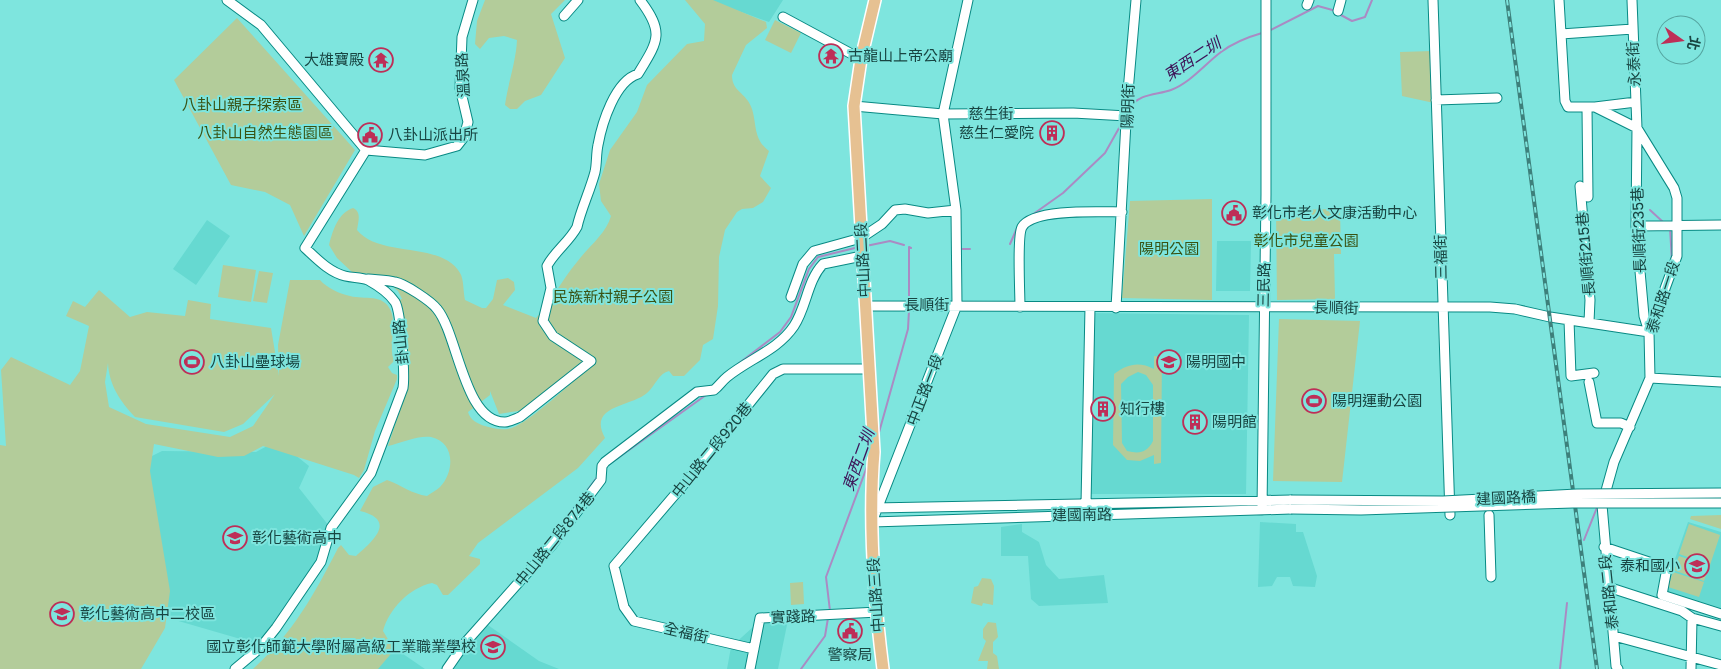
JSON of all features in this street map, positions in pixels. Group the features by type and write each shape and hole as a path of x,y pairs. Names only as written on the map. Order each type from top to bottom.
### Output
{"main road":[{"name":"中山路二段","path":"872,522 875,508 874,447 854,106 861,59 875,0"},
{"name":"中山路三段","path":"872,522 883,669"}],"street":[{"path":"227,0 261,25 366,150"},
{"name":"溫泉路","path":"366,150 425,155 457,146 464,136 468,122 460,88 462,37 473,0"},
{"path":"564,16 578,0"},
{"path":"366,279 396,282 438,310 448,330 462,372 477,406 493,419 505,422 520,418 591,361 552,336 544,321 551,288 547,266 557,250 573,236 577,228 595,171 604,120 613,100 630,77 638,74 654,49 657,31 655,22 640,0"},
{"name":"中正路一段","path":"875,508 957,305 956,210 944,137 943,114 968,0"},
{"name":"陽明街","path":"1116,308 1136,0"},
{"name":"三民路","path":"1262,506 1263,306 1266,194 1266,0"},
{"path":"1338,11 1341,0"},
{"name":"三福街","path":"1433,0 1450,515"},
{"path":"1559,0 1564,101 1568,107 1591,108 1636,102"},
{"name":"永泰街","path":"1632,0 1637,128"},
{"path":"783,17 861,59"},
{"path":"1561,34 1633,30"},
{"path":"1436,100 1497,98"},
{"name":"慈生街","path":"854,106 943,114 1074,113 1127,116"},
{"path":"1591,108 1637,128"},
{"path":"1588,197 1591,108"},
{"name":"泰和路一段","path":"1608,486 1614,462 1650,378 1649,332 1676,256 1671,225 1677,198 1674,188 1637,128"},
{"name":"長順街235巷","path":"1637,128 1636,226 1644,316 1649,332"},
{"name":"卦山路","path":"235,669 260,648 271,635 321,562 331,528 371,474 404,388 405,374 395,302 380,288 366,279 344,276 333,271 305,248 366,150"},
{"name":"長順街215巷","path":"1580,186 1590,300 1589,322"},
{"path":"829,246 831,261 861,247 895,210 905,209 928,213 956,210"},
{"path":"1020,307 1022,227 1035,217 1058,214 1122,212"},
{"path":"1636,226 1721,225"},
{"path":"791,297 803,264 814,251 829,246 861,247"},
{"name":"中山路二段874巷","path":"447,669 465,643 555,547 601,477 602,466 697,392 714,390 726,377 758,358 789,333 796,324 817,270 823,264 831,261"},
{"name":"長順街","path":"865,306 1515,308 1569,320 1649,332"},
{"path":"1086,504 1090,307"},
{"path":"1569,320 1571,376 1594,374"},
{"name":"中山路二段920巷","path":"624,607 614,566 774,374 783,369 869,369"},
{"path":"1650,378 1721,382"},
{"path":"1589,382 1597,423 1621,423 1630,427"},
{"name":"泰和路二段","path":"1608,486 1602,505 1604,547 1616,666 1618,669"},
{"name":"建國路橋","path":"1291,505 1577,494 1721,492"},
{"name":"建國路橋","path":"1291,505 1370,510 1573,503 1721,503"},
{"name":"建國南路","path":"875,508 1086,504 1262,506"},
{"name":"建國南路","path":"872,522 1291,505"},
{"path":"1489,515 1491,577"},
{"path":"1604,547 1668,568 1662,595 1721,614"},
{"path":"1608,586 1682,611 1692,618 1721,626"},
{"name":"全福街","path":"624,607 634,621 754,648"},
{"name":"實踐路","path":"750,669 760,618 878,612"},
{"path":"1691,669 1692,618"},
{"path":"1614,636 1721,665"}],"shaded area":[{"path":"708,0 783,0 769,22"},
{"path":"207,220 230,236 196,285 173,269"},
{"path":"1217,241 1251,241 1250,291 1216,291"},
{"name":"陽明國中","path":"1091,313 1249,315 1246,494 1090,494"},
{"name":"彰化藝術高中","path":"267,446 294,454 309,466 299,488 329,526 324,550 258,644 137,609 145,471 152,456 162,451 256,452"},
{"path":"1260,522 1296,524 1296,532 1303,532 1317,576 1315,587 1293,586 1290,577 1277,577 1272,586 1258,587"},
{"name":"泰和國小","path":"1688,522 1721,532 1721,619 1661,599"},
{"path":"1022,524 1022,532 1039,542 1046,565 1059,579 1104,575 1108,603 1039,606 1031,599 1028,556 1001,556 1001,527"},
{"path":"789,615 778,669 727,669 731,647 764,617"},
{"name":"國立彰化師範大學附屬高級工業職業學校","path":"485,623 539,661 559,669 453,669"},
{"path":"390,645 425,669 373,669"}],"green space":[{"path":"485,0 565,0 551,14 565,58 541,95 525,101 517,109 510,109 505,105 517,40 504,36 489,38 480,49 475,44 477,21"},
{"name":"民族新村親子公園","path":"685,0 713,0 766,22 767,28 746,45 732,75 732,80 735,87 748,101 759,140 769,151 760,176 771,188 763,202 753,208 742,209 737,212 725,230 719,257 718,306 713,339 703,345 700,360 684,376 673,376 669,371 666,372 640,398 613,408 606,413 602,419 601,427 605,438 578,468 478,543 469,556 480,559 480,564 448,595 443,595 437,585 432,583 415,590 401,601 390,615 383,631 389,641 394,643 395,649 378,669 253,669 280,642 302,613 338,548 341,545 349,555 356,556 378,532 380,526 378,520 360,511 373,487 387,480 427,496 440,487 445,480 450,465 450,458 445,445 431,437 415,438 388,446 407,389 409,362 399,300 402,299 398,291 379,275 352,272 337,258 329,245 334,228 340,218 353,208 358,212 357,230 367,239 380,244 439,257 451,263 460,273 465,300 482,308 486,308 493,299 497,280 508,278 514,282 515,290 503,305 536,318 581,256 601,235 609,223 611,216 601,201 599,184 610,150 637,112 647,85 687,44 704,41 705,24","holes":["593,364 539,411 516,426 508,429 490,427 477,423 469,415 468,412 490,395 490,391 499,414 525,410"]},
{"name":"八卦山自然生態園區","path":"237,18 355,150 304,236 290,205 265,192 231,185 174,80"},
{"path":"775,20 801,33 791,53 765,40"},
{"path":"1432,51 1434,103 1402,96 1400,52"},
{"name":"陽明公園","path":"1212,199 1212,300 1122,298 1130,201"},
{"name":"彰化市兒童公園","path":"1340,209 1341,254 1334,254 1335,299 1277,300 1276,210"},
{"path":"223,265 256,270 251,302 218,297"},
{"path":"259,271 273,273 267,303 253,301"},
{"path":"290,280 320,280 342,294 378,299 388,305 393,317 392,355 394,361 388,367 392,373 397,375 397,379 375,431 364,470 359,478 263,446 244,456 218,457 154,444 150,471 170,591 165,628 141,669 0,669 0,445 6,446 1,370 11,357 70,385 80,371 89,326 66,316 73,301 85,307 99,290 130,317 147,312 185,316 188,300 211,304 210,319 271,328 279,376 278,345","holes":["108,363 116,392 135,417 224,432 243,424 275,394 253,426 230,437 146,424 109,407 105,382"]},
{"name":"陽明運動公園","path":"1279,319 1360,321 1342,482 1273,481"},
{"path":"1154,356 1162,357 1161,463 1154,464 1154,455 1140,461 1127,460 1113,445 1114,374 1128,366 1138,364 1154,369","holes":["1138,372 1146,375 1153,385 1153,441 1142,452 1127,451 1122,443 1121,384 1128,377"]},
{"path":"1721,515 1721,529 1690,519 1691,516"},
{"path":"1689,524 1720,535 1710,565 1679,554"},
{"path":"1679,556 1709,566 1704,581 1673,570"},
{"path":"1673,572 1704,582 1699,597 1668,587"},
{"path":"982,578 991,579 994,586 993,605 983,603 982,606 971,603 974,587 978,586"},
{"path":"803,582 804,604 791,605 790,583"},
{"path":"988,622 996,623 998,637 993,642 993,653 997,656 999,669 987,669 988,661 978,661 986,641 983,638 983,629"}],"waterway":[{"name":"東西二圳","path":"1339,14 1352,21 1365,17 1372,0"},
{"name":"東西二圳","path":"1269,31 1318,6 1336,11"},
{"name":"東西二圳","path":"1130,108 1143,97 1166,92 1178,87 1226,49 1251,36 1262,33"},
{"name":"東西二圳","path":"1032,215 1063,193 1105,153 1123,121"},
{"path":"1650,210 1663,222"},
{"name":"東西二圳","path":"1010,244 1017,228"},
{"path":"1670,228 1672,261"},
{"path":"866,246 890,241 904,245"},
{"path":"738,364 780,332 791,317 809,269 818,257 859,247"},
{"name":"東西二圳","path":"909,303 909,247 911,248"},
{"path":"960,249 970,249"},
{"name":"東西二圳","path":"878,436 908,329 909,310"},
{"path":"608,465 706,395"},
{"name":"東西二圳","path":"830,611 826,577 868,464"},
{"path":"544,548 598,476"},
{"path":"1584,540 1598,505"},
{"path":"1560,669 1567,603"},
{"name":"東西二圳","path":"801,669 825,636 828,618"}],"railway":[{"path":"1507,0 1597,669"}],"place":[{"name":"古龍山上帝公廟","path":"831,56"},
{"name":"大雄寶殿","path":"381,60"},
{"name":"慈生仁愛院","path":"1052,133"},
{"name":"八卦山派出所","path":"370,135"},
{"name":"彰化市老人文康活動中心","path":"1234,213"},
{"name":"八卦山壘球場","path":"192,362"},
{"name":"陽明國中","path":"1169,362"},
{"name":"陽明運動公園","path":"1314,401"},
{"name":"知行樓","path":"1103,409"},
{"name":"陽明館","path":"1195,422"},
{"name":"彰化藝術高中","path":"235,538"},
{"name":"泰和國小","path":"1697,566"},
{"name":"彰化藝術高中二校區","path":"62,614"},
{"name":"警察局","path":"850,631"},
{"name":"國立彰化師範大學附屬高級工業職業學校","path":"493,647"}],"park label":[{"name":"八卦山親子探索區","path":"242,105"}]}
